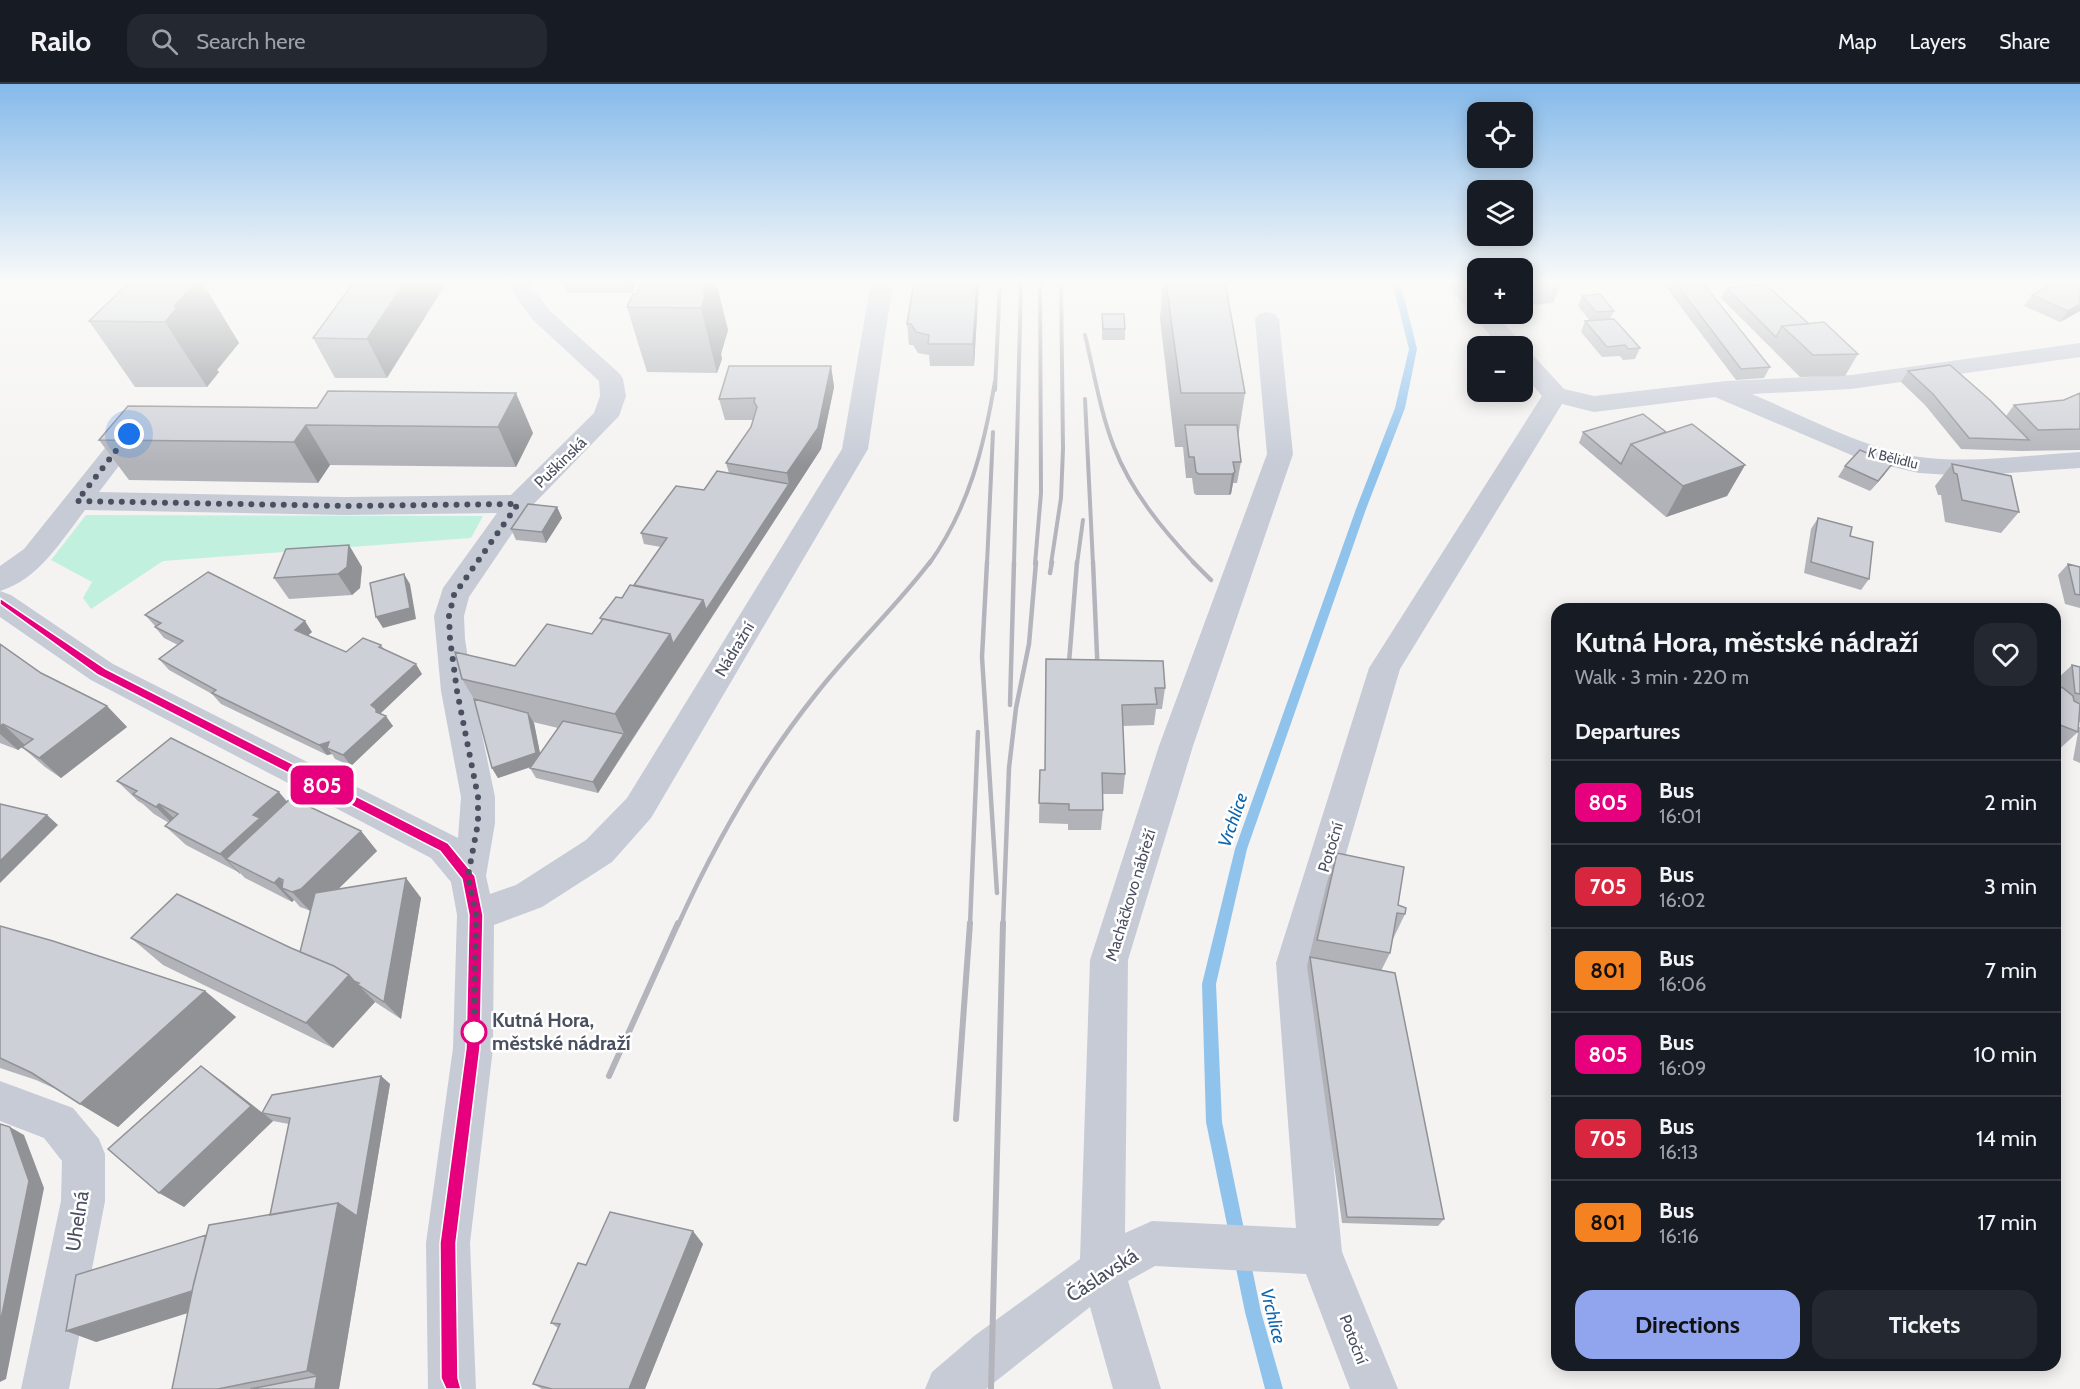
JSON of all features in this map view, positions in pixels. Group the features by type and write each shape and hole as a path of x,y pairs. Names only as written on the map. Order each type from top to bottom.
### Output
{"street":[{"name":"Puškinská","path":"468,876 478,823 478,797 457,691 449,616 454,595 518,504 606,416 613,396 611,379 572,343"},
{"name":"Nádražní","path":"476,915 528,897 599,851 639,808 855,449 875,343"},
{"name":"Macháčkovo nábřeží","path":"1137,1389 1102,1270 1109,960 1176,746 1280,454 1269,343"},
{"name":"K Bělidlu","path":"1555,395 1594,404 1718,389 1851,382 2080,350"},
{"path":"1533,370 1555,395"},
{"name":"K Bělidlu","path":"1718,389 1872,454 1919,465 1966,468 2080,460"},
{"name":"Potoční","path":"1374,1389 1301,1251 1295,963 1385,668 1555,395"},
{"path":"0,581 34,556 129,434"},
{"path":"77,501 345,506 518,504"},
{"path":"0,602 102,672 444,847 468,876 476,915 473,1048 448,1243 452,1389"},
{"name":"Uhelná","path":"0,1101 58,1123 84,1154 83,1201 45,1389"},
{"name":"Čáslavská","path":"949,1389 991,1353 1102,1270 1152,1243 1301,1251"}],"green space":[{"path":"86,515 483,516 471,538 163,561 91,609 83,598 92,582 51,560"}],"building":[{"path":"928,343 973,343 973,344"},
{"path":"1174,343 1236,343 1245,393 1181,393"},
{"path":"1604,343 1635,343 1640,348 1628,349 1625,345 1607,347"},
{"path":"1721,343 1751,343 1770,367 1741,369"},
{"path":"1800,343 1846,343 1858,354 1813,355"},
{"path":"1950,365 1991,401 2029,440 1969,438 1933,394 1908,371"},
{"path":"729,366 831,366 818,428 787,473 726,463 751,427 757,407 754,402 755,398 719,399"},
{"path":"328,391 516,393 498,427 306,425 294,442 99,440 128,406 317,408"},
{"path":"2080,393 2080,429 2038,430 2014,405 2064,400"},
{"path":"1643,414 1666,432 1631,444 1621,464 1583,432"},
{"path":"1692,424 1745,465 1683,486 1631,444"},
{"path":"1185,425 1237,425 1241,462 1233,462 1235,472 1232,474 1199,474 1196,472 1194,457 1189,457"},
{"path":"1860,450 1892,464 1878,481 1845,466"},
{"path":"1952,464 2011,476 2019,512 1962,500 1957,474 1954,473"},
{"path":"717,471 789,484 706,610 703,600 634,585 667,538 641,533 676,486 704,490"},
{"path":"528,504 557,507 542,532 511,529"},
{"path":"1818,518 1852,527 1850,536 1873,542 1869,579 1811,562"},
{"path":"349,545 347,567 338,574 274,578 286,549"},
{"path":"2068,564 2080,567 2080,595 2075,594"},
{"path":"208,572 305,621 295,630 346,652 363,638 416,664 371,705 376,712 386,716 343,755 327,748 329,742 319,745 212,693 216,690 159,659 183,641 155,627 161,623 145,615"},
{"path":"404,574 410,608 376,617 370,583"},
{"path":"630,585 703,600 673,644 670,634 600,618 616,597 622,598"},
{"path":"603,619 670,634 615,714 462,679 455,652 515,666 547,624 592,634"},
{"path":"0,644 41,673 107,706 39,758 22,747 33,739 3,724 0,726"},
{"path":"1046,659 1163,661 1165,688 1155,688 1157,704 1122,705 1125,774 1102,773 1103,810 1069,810 1069,804 1039,803 1040,770 1045,770"},
{"path":"2072,665 2080,667 2080,694 2075,693"},
{"path":"2061,687 2080,704 2078,732 2061,725"},
{"path":"474,699 528,713 536,753 492,768"},
{"path":"563,721 624,734 593,782 530,768"},
{"path":"171,738 279,792 253,815 260,818 220,854 165,826 178,814 159,804 156,807 133,794 137,791 117,781"},
{"path":"291,798 361,831 301,889 292,892 282,888 283,880 279,878 274,883 226,859"},
{"path":"0,804 47,815 0,861"},
{"path":"1337,853 1404,867 1398,905 1406,908 1405,914 1397,913 1390,953 1317,940"},
{"path":"406,878 384,1002 334,966 300,952 315,893"},
{"path":"177,894 349,975 306,1023 131,938"},
{"path":"0,926 205,991 80,1104 32,1073 0,1058"},
{"path":"1310,957 1395,973 1444,1219 1347,1217"},
{"path":"201,1066 251,1106 159,1193 108,1149"},
{"path":"381,1076 357,1216 338,1203 270,1215 290,1118 262,1113 272,1095"},
{"path":"0,1124 10,1127 29,1181 0,1324"},
{"path":"338,1203 307,1371 218,1389 172,1389 194,1282 209,1225"},
{"path":"610,1212 693,1231 629,1389 552,1389 533,1384 560,1324 551,1323 578,1263 586,1265"},
{"path":"206,1235 192,1291 66,1331 76,1275"},
{"path":"317,1376 315,1389 250,1389"}],"waterway":[{"name":"Vrchlice","path":"1274,1389 1253,1312 1214,1122 1209,984 1241,849 1361,509 1400,408 1413,349 1411,343"}],"railway":[{"path":"995,390 997,343"},
{"path":"1014,564 1019,343"},
{"path":"1035,564 1041,493 1040,343"},
{"path":"1051,564 1061,498 1062,343"},
{"path":"1087,343 1105,420 1121,463 1148,509 1195,564"},
{"path":"929,564 943,543 965,499 986,430 995,381"},
{"path":"1085,399 1093,564"},
{"path":"987,564 993,432"},
{"path":"1077,564 1083,520"},
{"path":"678,925 723,834 776,748 830,677 930,562"},
{"path":"987,562 982,657 997,893"},
{"path":"1010,705 1014,562"},
{"path":"1003,925 1009,768 1016,708 1029,644 1036,562"},
{"path":"1050,573 1052,562"},
{"path":"1068,675 1077,562"},
{"path":"1093,562 1098,678"},
{"path":"1195,564 1211,580"},
{"path":"970,925 978,732"},
{"path":"609,1076 678,923"},
{"path":"956,1119 970,923"},
{"path":"991,1389 1003,923"}],"bus line":[{"name":"805","path":"0,602 102,672 444,847 468,876 476,915 473,1048 448,1243 452,1389"}],"place":[{"name":"Kutná Hora, městské nádraží","path":"474,1032"}],"route":[{"path":"129,434 77,501 345,506 518,504 454,595 449,616 457,691 478,797 478,823 468,876 476,915 474,1032"}]}
